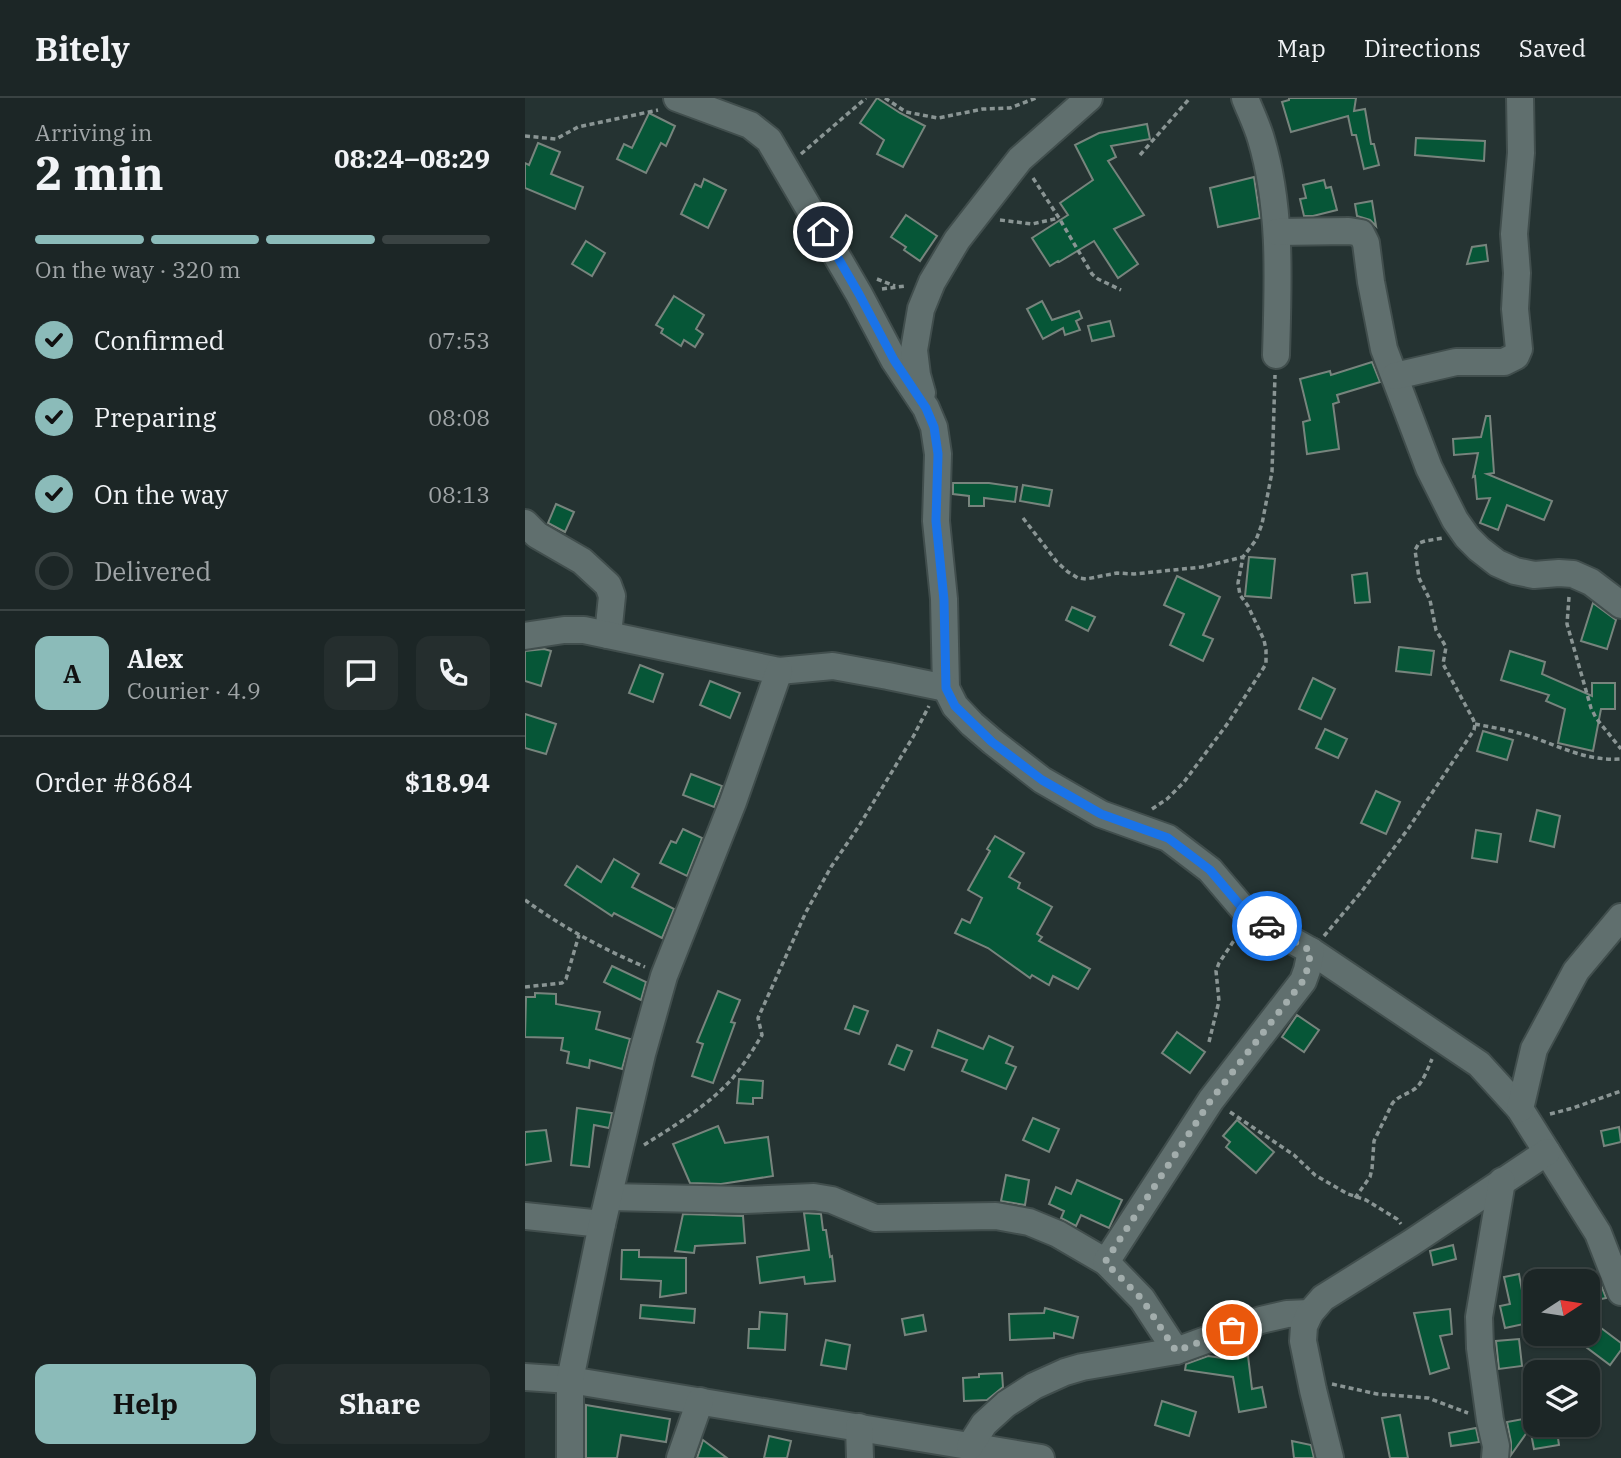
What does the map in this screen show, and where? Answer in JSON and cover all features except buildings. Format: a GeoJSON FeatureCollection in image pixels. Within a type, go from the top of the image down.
{"type":"FeatureCollection","features":[{"type":"Feature","properties":{"kind":"street"},"geometry":{"type":"LineString","coordinates":[[1089,98],[1020,159],[957,240],[932,282],[921,309],[914,350],[917,374],[934,427],[938,454],[936,521],[944,600],[942,688],[972,724],[1042,780],[1101,814],[1168,838],[1210,870],[1250,917],[1311,951],[1479,1064],[1523,1114],[1598,1233],[1621,1292]]}},
{"type":"Feature","properties":{"kind":"street"},"geometry":{"type":"LineString","coordinates":[[1245,98],[1261,138],[1277,232],[1276,355]]}},
{"type":"Feature","properties":{"kind":"street"},"geometry":{"type":"LineString","coordinates":[[1395,376],[1456,362],[1504,362],[1516,356],[1519,349],[1515,309],[1517,273],[1514,234],[1521,153],[1520,98]]}},
{"type":"Feature","properties":{"kind":"street"},"geometry":{"type":"LineString","coordinates":[[682,100],[750,125],[769,140],[859,294],[894,360],[926,408]]}},
{"type":"Feature","properties":{"kind":"street"},"geometry":{"type":"LineString","coordinates":[[1277,232],[1361,233],[1366,243],[1384,349],[1429,468],[1455,520],[1467,537],[1497,563],[1514,571],[1534,575],[1573,574],[1591,582],[1621,605]]}},
{"type":"Feature","properties":{"kind":"street"},"geometry":{"type":"LineString","coordinates":[[525,523],[537,535],[582,561],[608,585],[612,596],[608,635]]}},
{"type":"Feature","properties":{"kind":"street"},"geometry":{"type":"LineString","coordinates":[[525,636],[584,630],[779,671],[833,666],[942,688]]}},
{"type":"Feature","properties":{"kind":"street"},"geometry":{"type":"LineString","coordinates":[[570,1458],[570,1380],[602,1224],[642,1054],[664,976],[733,802],[779,671]]}},
{"type":"Feature","properties":{"kind":"street"},"geometry":{"type":"LineString","coordinates":[[1523,1114],[1534,1049],[1576,971],[1621,917]]}},
{"type":"Feature","properties":{"kind":"street"},"geometry":{"type":"LineString","coordinates":[[1105,1262],[1211,1100],[1303,981],[1311,951]]}},
{"type":"Feature","properties":{"kind":"street"},"geometry":{"type":"LineString","coordinates":[[1331,1458],[1303,1341],[1304,1326],[1310,1313],[1324,1298],[1547,1152]]}},
{"type":"Feature","properties":{"kind":"street"},"geometry":{"type":"LineString","coordinates":[[1495,1458],[1496,1447],[1480,1348],[1479,1317],[1502,1181]]}},
{"type":"Feature","properties":{"kind":"street"},"geometry":{"type":"LineString","coordinates":[[609,1197],[745,1200],[814,1197],[832,1200],[875,1218],[996,1216],[1029,1222],[1058,1234],[1105,1262],[1142,1299],[1176,1351]]}},
{"type":"Feature","properties":{"kind":"street"},"geometry":{"type":"LineString","coordinates":[[525,1216],[602,1224]]}},
{"type":"Feature","properties":{"kind":"street"},"geometry":{"type":"LineString","coordinates":[[955,1449],[1006,1404],[1034,1386],[1065,1372],[1176,1351],[1261,1320],[1287,1314],[1310,1313]]}},
{"type":"Feature","properties":{"kind":"street"},"geometry":{"type":"LineString","coordinates":[[525,1377],[570,1380],[859,1427],[955,1449],[1041,1458]]}},
{"type":"Feature","properties":{"kind":"street"},"geometry":{"type":"LineString","coordinates":[[680,1458],[699,1401]]}},
{"type":"Feature","properties":{"kind":"street"},"geometry":{"type":"LineString","coordinates":[[859,1427],[860,1458]]}},
{"type":"Feature","properties":{"kind":"path"},"geometry":{"type":"LineString","coordinates":[[785,168],[866,98]]}},
{"type":"Feature","properties":{"kind":"path"},"geometry":{"type":"LineString","coordinates":[[885,98],[906,112],[938,118],[983,109],[1010,108],[1036,98]]}},
{"type":"Feature","properties":{"kind":"path"},"geometry":{"type":"LineString","coordinates":[[1140,155],[1190,98]]}},
{"type":"Feature","properties":{"kind":"path"},"geometry":{"type":"LineString","coordinates":[[525,136],[556,139],[578,127],[649,113],[682,100]]}},
{"type":"Feature","properties":{"kind":"path"},"geometry":{"type":"LineString","coordinates":[[1020,159],[1059,218],[1091,274],[1121,290]]}},
{"type":"Feature","properties":{"kind":"path"},"geometry":{"type":"LineString","coordinates":[[977,215],[1032,224],[1059,218]]}},
{"type":"Feature","properties":{"kind":"path"},"geometry":{"type":"LineString","coordinates":[[859,294],[932,282]]}},
{"type":"Feature","properties":{"kind":"path"},"geometry":{"type":"LineString","coordinates":[[1130,823],[1167,799],[1184,782],[1228,723],[1266,664],[1264,640],[1238,589],[1243,557],[1256,540],[1262,524],[1272,472],[1276,355]]}},
{"type":"Feature","properties":{"kind":"path"},"geometry":{"type":"LineString","coordinates":[[1023,518],[1056,562],[1079,578],[1202,567],[1243,557]]}},
{"type":"Feature","properties":{"kind":"path"},"geometry":{"type":"LineString","coordinates":[[1311,951],[1362,891],[1474,730],[1475,724],[1443,664],[1446,647],[1436,630],[1430,600],[1419,578],[1415,550],[1419,543],[1436,538],[1467,537]]}},
{"type":"Feature","properties":{"kind":"path"},"geometry":{"type":"LineString","coordinates":[[1573,574],[1567,624],[1573,647],[1591,708],[1621,749]]}},
{"type":"Feature","properties":{"kind":"path"},"geometry":{"type":"LineString","coordinates":[[618,1161],[695,1112],[731,1080],[751,1054],[762,1035],[758,1018],[806,912],[942,688]]}},
{"type":"Feature","properties":{"kind":"path"},"geometry":{"type":"LineString","coordinates":[[1475,724],[1533,737],[1567,751],[1603,760],[1621,760]]}},
{"type":"Feature","properties":{"kind":"path"},"geometry":{"type":"LineString","coordinates":[[525,900],[610,952],[664,976]]}},
{"type":"Feature","properties":{"kind":"path"},"geometry":{"type":"LineString","coordinates":[[1209,1042],[1219,1001],[1216,971],[1250,917]]}},
{"type":"Feature","properties":{"kind":"path"},"geometry":{"type":"LineString","coordinates":[[525,986],[562,983],[566,979],[579,934]]}},
{"type":"Feature","properties":{"kind":"path"},"geometry":{"type":"LineString","coordinates":[[1355,1198],[1370,1177],[1374,1141],[1392,1104],[1395,1099],[1419,1085],[1443,1039]]}},
{"type":"Feature","properties":{"kind":"path"},"geometry":{"type":"LineString","coordinates":[[1523,1114],[1573,1108],[1621,1091]]}},
{"type":"Feature","properties":{"kind":"path"},"geometry":{"type":"LineString","coordinates":[[1211,1100],[1294,1155],[1315,1175],[1397,1219],[1411,1243]]}},
{"type":"Feature","properties":{"kind":"path"},"geometry":{"type":"LineString","coordinates":[[1313,1390],[1334,1384],[1377,1394],[1428,1398],[1490,1420]]}},
{"type":"Feature","properties":{"kind":"way so far"},"geometry":{"type":"LineString","coordinates":[[1232,1330],[1176,1351],[1142,1299],[1105,1262],[1211,1100],[1303,981],[1311,951],[1267,926]]}},
{"type":"Feature","properties":{"kind":"route"},"geometry":{"type":"LineString","coordinates":[[823,232],[894,360],[926,408],[934,427],[938,454],[936,521],[944,600],[946,688],[955,706],[992,742],[1042,780],[1101,814],[1168,838],[1210,870],[1250,917],[1267,926]]}}]}
